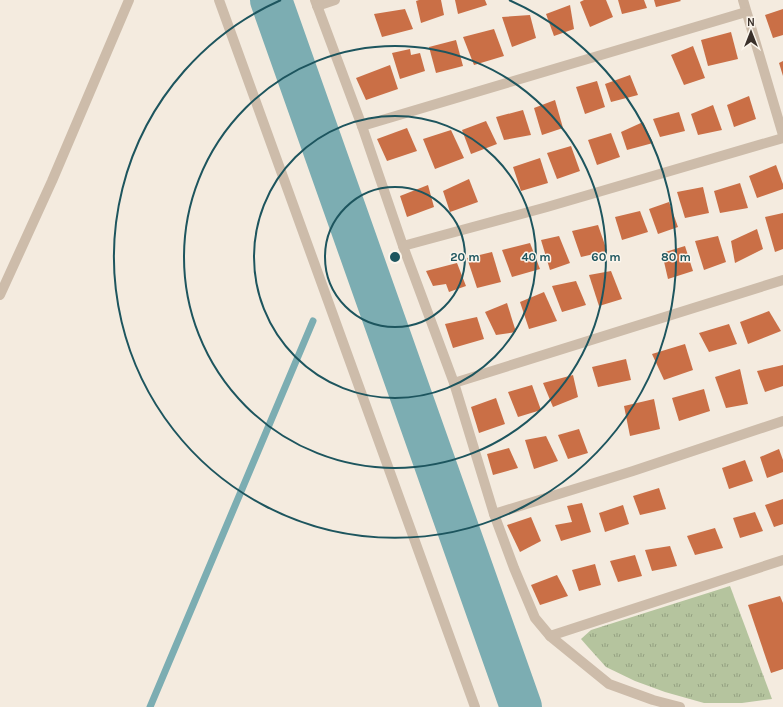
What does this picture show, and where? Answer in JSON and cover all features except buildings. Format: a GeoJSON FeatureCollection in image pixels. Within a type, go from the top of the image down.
{"type":"FeatureCollection","features":[{"type":"Feature","properties":{"kind":"street"},"geometry":{"type":"LineString","coordinates":[[0,295],[52,181],[129,0]]}},
{"type":"Feature","properties":{"kind":"street"},"geometry":{"type":"LineString","coordinates":[[219,0],[475,707]]}},
{"type":"Feature","properties":{"kind":"street"},"geometry":{"type":"LineString","coordinates":[[335,0],[316,3],[362,126],[403,246],[454,384],[494,514],[535,618],[550,636],[610,684],[653,700],[680,707]]}},
{"type":"Feature","properties":{"kind":"street"},"geometry":{"type":"LineString","coordinates":[[403,246],[547,207],[783,137],[743,0]]}},
{"type":"Feature","properties":{"kind":"street"},"geometry":{"type":"LineString","coordinates":[[362,126],[746,12]]}},
{"type":"Feature","properties":{"kind":"street"},"geometry":{"type":"LineString","coordinates":[[454,384],[783,280]]}},
{"type":"Feature","properties":{"kind":"street"},"geometry":{"type":"LineString","coordinates":[[494,514],[783,421]]}},
{"type":"Feature","properties":{"kind":"street"},"geometry":{"type":"LineString","coordinates":[[550,636],[783,560]]}},
{"type":"Feature","properties":{"kind":"green space"},"geometry":{"type":"Polygon","coordinates":[[[730,586],[772,699],[742,703],[704,703],[665,692],[635,681],[606,667],[581,639],[591,630],[730,586]]]}},
{"type":"Feature","properties":{"kind":"waterway"},"geometry":{"type":"LineString","coordinates":[[271,0],[521,707]]}},
{"type":"Feature","properties":{"kind":"waterway"},"geometry":{"type":"LineString","coordinates":[[150,707],[313,321]]}}]}
